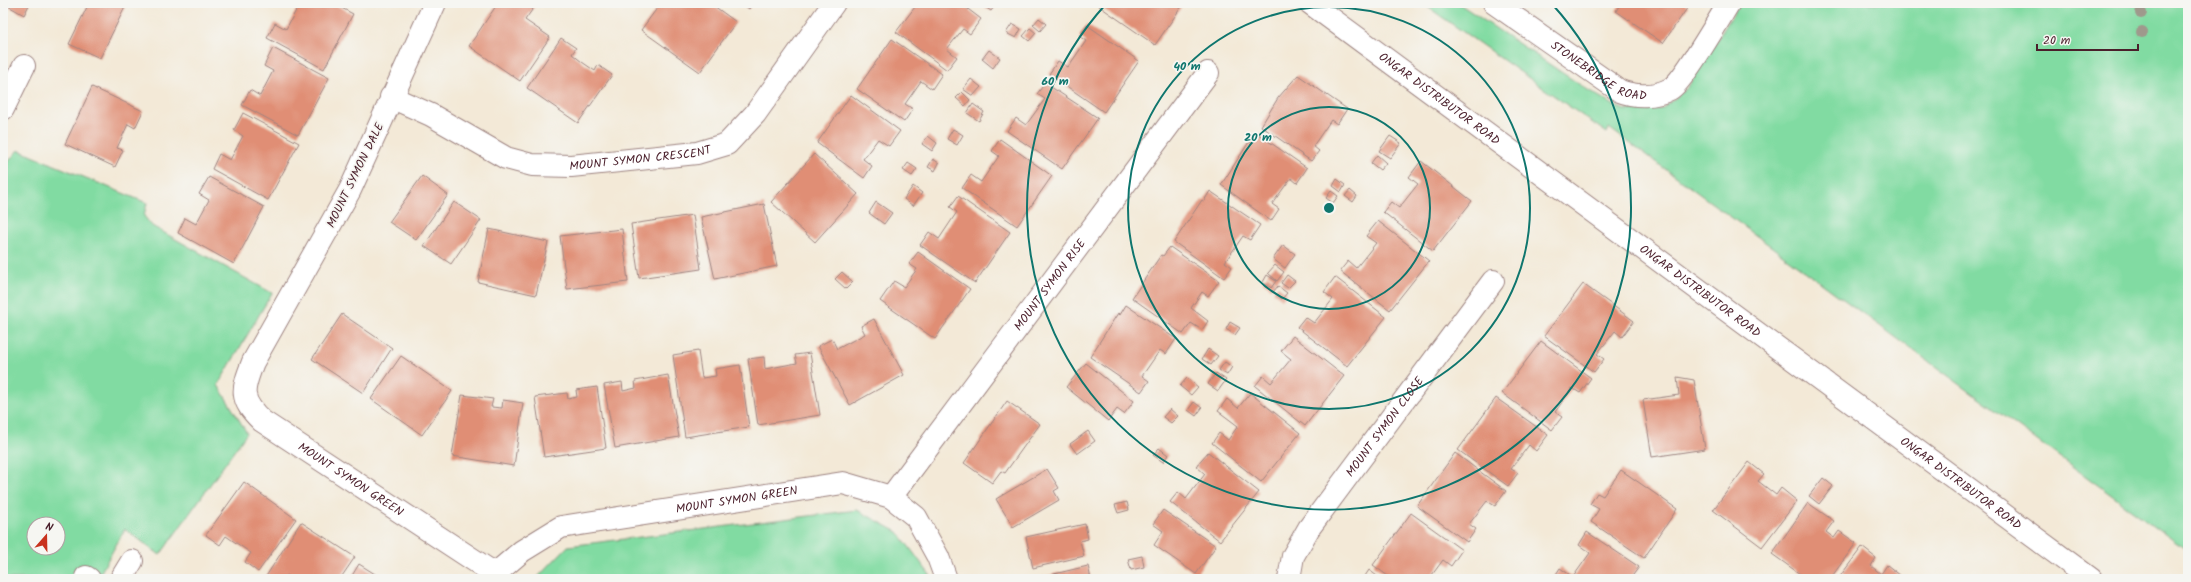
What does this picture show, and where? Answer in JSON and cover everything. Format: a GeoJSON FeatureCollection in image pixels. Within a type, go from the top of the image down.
{"type":"FeatureCollection","features":[{"type":"Feature","properties":{"kind":"street","name":"MOUNT SYMON DALE"},"geometry":{"type":"LineString","coordinates":[[253,362],[350,190],[435,3]]}},
{"type":"Feature","properties":{"kind":"street","name":"MOUNT SYMON CRESCENT"},"geometry":{"type":"LineString","coordinates":[[391,97],[431,115],[506,158],[532,165],[571,166],[698,153],[727,144],[755,114],[834,3]]}},
{"type":"Feature","properties":{"kind":"street","name":"ONGAR DISTRIBUTOR ROAD"},"geometry":{"type":"LineString","coordinates":[[1310,3],[2091,579]]}},
{"type":"Feature","properties":{"kind":"street","name":"STONEBRIDGE ROAD"},"geometry":{"type":"LineString","coordinates":[[1494,3],[1620,91],[1630,95],[1659,94],[1672,88],[1699,52],[1729,3]]}},
{"type":"Feature","properties":{"kind":"street"},"geometry":{"type":"LineString","coordinates":[[3,109],[24,66]]}},
{"type":"Feature","properties":{"kind":"street","name":"MOUNT SYMON RISE"},"geometry":{"type":"LineString","coordinates":[[892,497],[1208,73]]}},
{"type":"Feature","properties":{"kind":"street","name":"MOUNT SYMON CLOSE"},"geometry":{"type":"LineString","coordinates":[[1288,579],[1293,556],[1309,528],[1493,281]]}},
{"type":"Feature","properties":{"kind":"street","name":"MOUNT SYMON GREEN"},"geometry":{"type":"LineString","coordinates":[[253,362],[244,384],[247,406],[262,421],[496,576],[522,551],[561,527],[843,484],[892,497],[916,517],[938,557],[946,579]]}},
{"type":"Feature","properties":{"kind":"street"},"geometry":{"type":"LineString","coordinates":[[121,579],[132,561]]}},
{"type":"Feature","properties":{"kind":"green space"},"geometry":{"type":"Polygon","coordinates":[[[1422,3],[1458,3],[1588,90],[1625,110],[1662,109],[1687,88],[1740,3],[2188,3],[2188,551],[1609,128],[1607,133],[1422,3]]]}},
{"type":"Feature","properties":{"kind":"green space"},"geometry":{"type":"Polygon","coordinates":[[[18,150],[147,203],[144,216],[152,226],[272,293],[218,385],[247,433],[160,555],[125,529],[97,579],[3,579],[3,168],[18,150]]]}},
{"type":"Feature","properties":{"kind":"green space"},"geometry":{"type":"Polygon","coordinates":[[[857,510],[898,532],[933,579],[536,579],[568,546],[857,510]]]}},
{"type":"Feature","properties":{"kind":"building"},"geometry":{"type":"Polygon","coordinates":[[[3,3],[30,3],[24,15],[3,3]]]}},
{"type":"Feature","properties":{"kind":"building"},"geometry":{"type":"Polygon","coordinates":[[[89,3],[127,3],[100,58],[69,44],[89,3]]]}},
{"type":"Feature","properties":{"kind":"building"},"geometry":{"type":"Polygon","coordinates":[[[295,3],[332,3],[353,14],[324,69],[267,38],[275,23],[286,29],[299,5],[295,3]]]}},
{"type":"Feature","properties":{"kind":"building"},"geometry":{"type":"Polygon","coordinates":[[[498,3],[537,3],[525,20],[550,37],[520,81],[469,46],[498,3]]]}},
{"type":"Feature","properties":{"kind":"building"},"geometry":{"type":"Polygon","coordinates":[[[661,3],[710,3],[736,22],[700,72],[641,30],[661,3]]]}},
{"type":"Feature","properties":{"kind":"building"},"geometry":{"type":"Polygon","coordinates":[[[741,3],[753,3],[749,9],[741,3]]]}},
{"type":"Feature","properties":{"kind":"building"},"geometry":{"type":"Polygon","coordinates":[[[918,3],[960,3],[981,19],[970,34],[963,29],[947,49],[957,57],[947,70],[896,32],[918,3]]]}},
{"type":"Feature","properties":{"kind":"building"},"geometry":{"type":"Polygon","coordinates":[[[979,3],[997,3],[991,11],[979,3]]]}},
{"type":"Feature","properties":{"kind":"building"},"geometry":{"type":"Polygon","coordinates":[[[1101,3],[1184,3],[1155,45],[1099,6],[1101,3]]]}},
{"type":"Feature","properties":{"kind":"building"},"geometry":{"type":"Polygon","coordinates":[[[1621,3],[1683,3],[1688,7],[1663,43],[1616,11],[1621,3]]]}},
{"type":"Feature","properties":{"kind":"building"},"geometry":{"type":"Polygon","coordinates":[[[1039,18],[1046,24],[1040,31],[1033,25],[1039,18]]]}},
{"type":"Feature","properties":{"kind":"building"},"geometry":{"type":"Polygon","coordinates":[[[1012,24],[1021,29],[1016,38],[1006,33],[1012,24]]]}},
{"type":"Feature","properties":{"kind":"building"},"geometry":{"type":"Polygon","coordinates":[[[1087,25],[1139,61],[1104,112],[1049,74],[1058,61],[1068,67],[1086,41],[1079,36],[1087,25]]]}},
{"type":"Feature","properties":{"kind":"building"},"geometry":{"type":"Polygon","coordinates":[[[1030,28],[1036,33],[1029,41],[1023,36],[1030,28]]]}},
{"type":"Feature","properties":{"kind":"building"},"geometry":{"type":"Polygon","coordinates":[[[561,38],[576,48],[572,54],[582,62],[595,71],[598,65],[612,75],[578,123],[527,88],[561,38]]]}},
{"type":"Feature","properties":{"kind":"building"},"geometry":{"type":"Polygon","coordinates":[[[892,39],[942,74],[932,89],[921,81],[905,104],[913,109],[904,122],[857,89],[892,39]]]}},
{"type":"Feature","properties":{"kind":"building"},"geometry":{"type":"Polygon","coordinates":[[[273,48],[329,78],[298,135],[242,105],[250,90],[260,96],[273,71],[264,66],[273,48]]]}},
{"type":"Feature","properties":{"kind":"building"},"geometry":{"type":"Polygon","coordinates":[[[989,50],[1000,58],[993,68],[982,59],[989,50]]]}},
{"type":"Feature","properties":{"kind":"building"},"geometry":{"type":"Polygon","coordinates":[[[1298,75],[1347,109],[1337,124],[1331,120],[1313,146],[1319,151],[1311,161],[1261,126],[1278,98],[1298,75]]]}},
{"type":"Feature","properties":{"kind":"building"},"geometry":{"type":"Polygon","coordinates":[[[971,79],[981,87],[973,96],[963,89],[971,79]]]}},
{"type":"Feature","properties":{"kind":"building"},"geometry":{"type":"Polygon","coordinates":[[[1045,83],[1098,118],[1062,169],[1007,131],[1016,118],[1026,125],[1045,99],[1037,94],[1045,83]]]}},
{"type":"Feature","properties":{"kind":"building"},"geometry":{"type":"Polygon","coordinates":[[[92,87],[143,111],[135,128],[128,124],[117,148],[123,150],[115,167],[65,144],[92,87]]]}},
{"type":"Feature","properties":{"kind":"building"},"geometry":{"type":"Polygon","coordinates":[[[962,92],[970,100],[965,106],[956,98],[962,92]]]}},
{"type":"Feature","properties":{"kind":"building"},"geometry":{"type":"Polygon","coordinates":[[[851,95],[900,131],[889,146],[878,139],[863,159],[872,166],[864,178],[817,143],[851,95]]]}},
{"type":"Feature","properties":{"kind":"building"},"geometry":{"type":"Polygon","coordinates":[[[973,104],[984,112],[979,121],[967,113],[973,104]]]}},
{"type":"Feature","properties":{"kind":"building"},"geometry":{"type":"Polygon","coordinates":[[[243,113],[299,143],[268,200],[212,169],[219,154],[230,160],[243,136],[234,130],[243,113]]]}},
{"type":"Feature","properties":{"kind":"building"},"geometry":{"type":"Polygon","coordinates":[[[953,129],[963,135],[957,145],[947,139],[953,129]]]}},
{"type":"Feature","properties":{"kind":"building"},"geometry":{"type":"Polygon","coordinates":[[[1258,134],[1307,168],[1297,183],[1291,178],[1272,204],[1279,209],[1271,221],[1221,185],[1249,142],[1251,143],[1258,134]]]}},
{"type":"Feature","properties":{"kind":"building"},"geometry":{"type":"Polygon","coordinates":[[[928,136],[937,143],[932,151],[922,144],[928,136]]]}},
{"type":"Feature","properties":{"kind":"building"},"geometry":{"type":"Polygon","coordinates":[[[1390,136],[1401,143],[1390,158],[1379,151],[1390,136]]]}},
{"type":"Feature","properties":{"kind":"building"},"geometry":{"type":"Polygon","coordinates":[[[1000,139],[1052,176],[1017,226],[962,188],[971,175],[981,182],[999,156],[992,151],[1000,139]]]}},
{"type":"Feature","properties":{"kind":"building"},"geometry":{"type":"Polygon","coordinates":[[[814,154],[858,194],[815,242],[771,202],[814,154]]]}},
{"type":"Feature","properties":{"kind":"building"},"geometry":{"type":"Polygon","coordinates":[[[1377,155],[1386,163],[1380,170],[1371,163],[1377,155]]]}},
{"type":"Feature","properties":{"kind":"building"},"geometry":{"type":"Polygon","coordinates":[[[933,159],[939,163],[935,171],[928,167],[933,159]]]}},
{"type":"Feature","properties":{"kind":"building"},"geometry":{"type":"Polygon","coordinates":[[[1421,161],[1472,201],[1433,251],[1383,212],[1391,202],[1399,208],[1418,184],[1409,177],[1421,161]]]}},
{"type":"Feature","properties":{"kind":"building"},"geometry":{"type":"Polygon","coordinates":[[[908,163],[917,169],[912,176],[903,170],[908,163]]]}},
{"type":"Feature","properties":{"kind":"building"},"geometry":{"type":"Polygon","coordinates":[[[422,176],[448,195],[416,240],[389,222],[422,176]]]}},
{"type":"Feature","properties":{"kind":"building"},"geometry":{"type":"Polygon","coordinates":[[[209,177],[264,207],[234,264],[178,233],[185,218],[196,224],[209,200],[199,194],[209,177]]]}},
{"type":"Feature","properties":{"kind":"building"},"geometry":{"type":"Polygon","coordinates":[[[1337,179],[1345,185],[1341,192],[1333,186],[1337,179]]]}},
{"type":"Feature","properties":{"kind":"building"},"geometry":{"type":"Polygon","coordinates":[[[913,186],[922,193],[913,206],[904,199],[913,186]]]}},
{"type":"Feature","properties":{"kind":"building"},"geometry":{"type":"Polygon","coordinates":[[[1350,190],[1357,196],[1353,202],[1345,196],[1350,190]]]}},
{"type":"Feature","properties":{"kind":"building"},"geometry":{"type":"Polygon","coordinates":[[[1210,191],[1260,225],[1250,240],[1243,236],[1225,262],[1232,267],[1224,278],[1174,242],[1202,200],[1204,201],[1210,191]]]}},
{"type":"Feature","properties":{"kind":"building"},"geometry":{"type":"Polygon","coordinates":[[[1331,191],[1338,196],[1333,203],[1326,198],[1331,191]]]}},
{"type":"Feature","properties":{"kind":"building"},"geometry":{"type":"Polygon","coordinates":[[[958,196],[1010,232],[975,283],[920,245],[929,232],[939,239],[957,212],[950,207],[958,196]]]}},
{"type":"Feature","properties":{"kind":"building"},"geometry":{"type":"Polygon","coordinates":[[[454,202],[481,220],[451,264],[424,246],[454,202]]]}},
{"type":"Feature","properties":{"kind":"building"},"geometry":{"type":"Polygon","coordinates":[[[876,202],[892,213],[884,224],[869,213],[876,202]]]}},
{"type":"Feature","properties":{"kind":"building"},"geometry":{"type":"Polygon","coordinates":[[[764,204],[777,266],[715,279],[701,217],[764,204]]]}},
{"type":"Feature","properties":{"kind":"building"},"geometry":{"type":"Polygon","coordinates":[[[693,215],[701,269],[639,278],[631,224],[693,215]]]}},
{"type":"Feature","properties":{"kind":"building"},"geometry":{"type":"Polygon","coordinates":[[[1378,221],[1429,261],[1390,310],[1340,271],[1348,261],[1356,268],[1376,243],[1366,236],[1378,221]]]}},
{"type":"Feature","properties":{"kind":"building"},"geometry":{"type":"Polygon","coordinates":[[[489,229],[548,242],[536,295],[478,282],[489,229]]]}},
{"type":"Feature","properties":{"kind":"building"},"geometry":{"type":"Polygon","coordinates":[[[622,229],[628,282],[567,289],[560,236],[622,229]]]}},
{"type":"Feature","properties":{"kind":"building"},"geometry":{"type":"Polygon","coordinates":[[[1283,245],[1295,254],[1285,268],[1273,259],[1283,245]]]}},
{"type":"Feature","properties":{"kind":"building"},"geometry":{"type":"Polygon","coordinates":[[[1170,247],[1219,281],[1208,296],[1202,292],[1191,308],[1208,321],[1202,330],[1191,323],[1183,334],[1132,298],[1161,255],[1163,256],[1170,247]]]}},
{"type":"Feature","properties":{"kind":"building"},"geometry":{"type":"Polygon","coordinates":[[[918,252],[970,289],[935,339],[880,301],[894,281],[904,287],[917,269],[909,264],[918,252]]]}},
{"type":"Feature","properties":{"kind":"building"},"geometry":{"type":"Polygon","coordinates":[[[1275,265],[1284,272],[1277,281],[1268,273],[1275,265]]]}},
{"type":"Feature","properties":{"kind":"building"},"geometry":{"type":"Polygon","coordinates":[[[842,272],[853,282],[846,289],[835,279],[842,272]]]}},
{"type":"Feature","properties":{"kind":"building"},"geometry":{"type":"Polygon","coordinates":[[[1267,275],[1276,281],[1271,288],[1263,282],[1267,275]]]}},
{"type":"Feature","properties":{"kind":"building"},"geometry":{"type":"Polygon","coordinates":[[[1287,275],[1295,281],[1288,288],[1281,283],[1287,275]]]}},
{"type":"Feature","properties":{"kind":"building"},"geometry":{"type":"Polygon","coordinates":[[[1335,277],[1386,317],[1347,366],[1297,327],[1305,317],[1314,323],[1333,299],[1324,292],[1335,277]]]}},
{"type":"Feature","properties":{"kind":"building"},"geometry":{"type":"Polygon","coordinates":[[[1583,284],[1634,321],[1622,337],[1615,331],[1597,354],[1604,359],[1594,372],[1544,336],[1583,284]]]}},
{"type":"Feature","properties":{"kind":"building"},"geometry":{"type":"Polygon","coordinates":[[[1278,286],[1287,293],[1282,299],[1273,292],[1278,286]]]}},
{"type":"Feature","properties":{"kind":"building"},"geometry":{"type":"Polygon","coordinates":[[[1126,305],[1176,339],[1166,354],[1160,350],[1142,376],[1149,381],[1141,392],[1090,357],[1118,313],[1120,315],[1126,305]]]}},
{"type":"Feature","properties":{"kind":"building"},"geometry":{"type":"Polygon","coordinates":[[[342,314],[392,348],[363,393],[312,359],[342,314]]]}},
{"type":"Feature","properties":{"kind":"building"},"geometry":{"type":"Polygon","coordinates":[[[874,319],[904,375],[850,405],[818,346],[832,339],[837,349],[865,334],[861,326],[874,319]]]}},
{"type":"Feature","properties":{"kind":"building"},"geometry":{"type":"Polygon","coordinates":[[[1230,322],[1240,328],[1235,335],[1226,329],[1230,322]]]}},
{"type":"Feature","properties":{"kind":"building"},"geometry":{"type":"Polygon","coordinates":[[[1293,336],[1344,376],[1305,426],[1255,386],[1263,376],[1271,383],[1291,359],[1281,351],[1293,336]]]}},
{"type":"Feature","properties":{"kind":"building"},"geometry":{"type":"Polygon","coordinates":[[[1541,341],[1591,378],[1580,393],[1572,388],[1555,412],[1562,417],[1552,430],[1502,393],[1541,341]]]}},
{"type":"Feature","properties":{"kind":"building"},"geometry":{"type":"Polygon","coordinates":[[[1208,349],[1218,356],[1211,365],[1202,359],[1208,349]]]}},
{"type":"Feature","properties":{"kind":"building"},"geometry":{"type":"Polygon","coordinates":[[[698,351],[702,378],[716,376],[715,369],[740,365],[749,427],[685,437],[673,355],[698,351]]]}},
{"type":"Feature","properties":{"kind":"building"},"geometry":{"type":"Polygon","coordinates":[[[810,353],[820,415],[758,425],[748,359],[764,357],[765,369],[797,363],[795,355],[810,353]]]}},
{"type":"Feature","properties":{"kind":"building"},"geometry":{"type":"Polygon","coordinates":[[[401,356],[452,391],[422,435],[371,399],[401,356]]]}},
{"type":"Feature","properties":{"kind":"building"},"geometry":{"type":"Polygon","coordinates":[[[1225,362],[1232,367],[1227,375],[1219,370],[1225,362]]]}},
{"type":"Feature","properties":{"kind":"building"},"geometry":{"type":"Polygon","coordinates":[[[1086,363],[1134,401],[1124,414],[1117,409],[1108,421],[1066,387],[1086,363]]]}},
{"type":"Feature","properties":{"kind":"building"},"geometry":{"type":"Polygon","coordinates":[[[1216,373],[1226,380],[1218,391],[1208,384],[1216,373]]]}},
{"type":"Feature","properties":{"kind":"building"},"geometry":{"type":"Polygon","coordinates":[[[668,375],[679,437],[615,448],[604,385],[622,382],[623,391],[636,388],[635,381],[668,375]]]}},
{"type":"Feature","properties":{"kind":"building"},"geometry":{"type":"Polygon","coordinates":[[[1677,377],[1694,380],[1705,449],[1652,457],[1643,400],[1679,395],[1677,377]]]}},
{"type":"Feature","properties":{"kind":"building"},"geometry":{"type":"Polygon","coordinates":[[[1187,378],[1198,387],[1191,395],[1180,386],[1187,378]]]}},
{"type":"Feature","properties":{"kind":"building"},"geometry":{"type":"Polygon","coordinates":[[[597,387],[606,448],[544,457],[535,397],[567,393],[568,399],[577,397],[576,390],[597,387]]]}},
{"type":"Feature","properties":{"kind":"building"},"geometry":{"type":"Polygon","coordinates":[[[1250,393],[1300,433],[1261,482],[1212,443],[1219,433],[1228,440],[1238,426],[1218,411],[1227,399],[1238,408],[1250,393]]]}},
{"type":"Feature","properties":{"kind":"building"},"geometry":{"type":"Polygon","coordinates":[[[462,395],[493,399],[491,407],[502,408],[503,400],[523,403],[514,466],[452,456],[462,395]]]}},
{"type":"Feature","properties":{"kind":"building"},"geometry":{"type":"Polygon","coordinates":[[[1496,398],[1548,435],[1536,451],[1529,445],[1511,469],[1518,473],[1508,486],[1458,450],[1496,398]]]}},
{"type":"Feature","properties":{"kind":"building"},"geometry":{"type":"Polygon","coordinates":[[[1007,401],[1040,424],[1005,473],[1001,471],[992,483],[964,463],[1007,401]]]}},
{"type":"Feature","properties":{"kind":"building"},"geometry":{"type":"Polygon","coordinates":[[[1194,402],[1202,408],[1196,416],[1188,410],[1194,402]]]}},
{"type":"Feature","properties":{"kind":"building"},"geometry":{"type":"Polygon","coordinates":[[[1170,409],[1178,416],[1171,423],[1163,417],[1170,409]]]}},
{"type":"Feature","properties":{"kind":"building"},"geometry":{"type":"Polygon","coordinates":[[[1088,431],[1095,441],[1077,454],[1070,444],[1088,431]]]}},
{"type":"Feature","properties":{"kind":"building"},"geometry":{"type":"Polygon","coordinates":[[[1159,448],[1168,455],[1163,462],[1153,455],[1159,448]]]}},
{"type":"Feature","properties":{"kind":"building"},"geometry":{"type":"Polygon","coordinates":[[[1208,452],[1259,492],[1220,541],[1170,502],[1178,492],[1186,499],[1205,474],[1196,466],[1208,452]]]}},
{"type":"Feature","properties":{"kind":"building"},"geometry":{"type":"Polygon","coordinates":[[[1455,453],[1506,491],[1495,506],[1487,501],[1469,524],[1476,529],[1467,542],[1417,506],[1455,453]]]}},
{"type":"Feature","properties":{"kind":"building"},"geometry":{"type":"Polygon","coordinates":[[[1749,462],[1764,474],[1758,481],[1776,495],[1781,488],[1797,501],[1762,547],[1713,510],[1749,462]]]}},
{"type":"Feature","properties":{"kind":"building"},"geometry":{"type":"Polygon","coordinates":[[[1047,469],[1059,488],[1054,491],[1059,500],[1013,527],[996,499],[1047,469]]]}},
{"type":"Feature","properties":{"kind":"building"},"geometry":{"type":"Polygon","coordinates":[[[1621,470],[1677,509],[1644,558],[1591,522],[1599,509],[1590,504],[1597,493],[1603,496],[1621,470]]]}},
{"type":"Feature","properties":{"kind":"building"},"geometry":{"type":"Polygon","coordinates":[[[1823,478],[1833,486],[1819,504],[1809,496],[1823,478]]]}},
{"type":"Feature","properties":{"kind":"building"},"geometry":{"type":"Polygon","coordinates":[[[244,482],[296,519],[258,572],[245,562],[251,553],[226,536],[220,545],[206,535],[244,482]]]}},
{"type":"Feature","properties":{"kind":"building"},"geometry":{"type":"Polygon","coordinates":[[[1127,502],[1129,510],[1118,513],[1115,505],[1127,502]]]}},
{"type":"Feature","properties":{"kind":"building"},"geometry":{"type":"Polygon","coordinates":[[[1808,503],[1834,521],[1826,532],[1834,538],[1839,531],[1856,543],[1830,579],[1807,579],[1772,554],[1808,503]]]}},
{"type":"Feature","properties":{"kind":"building"},"geometry":{"type":"Polygon","coordinates":[[[1163,510],[1216,546],[1196,574],[1154,545],[1163,531],[1153,524],[1163,510]]]}},
{"type":"Feature","properties":{"kind":"building"},"geometry":{"type":"Polygon","coordinates":[[[1411,513],[1462,550],[1451,566],[1443,560],[1429,579],[1392,579],[1373,565],[1411,513]]]}},
{"type":"Feature","properties":{"kind":"building"},"geometry":{"type":"Polygon","coordinates":[[[301,522],[355,557],[340,579],[292,579],[287,575],[285,579],[265,578],[301,522]]]}},
{"type":"Feature","properties":{"kind":"building"},"geometry":{"type":"Polygon","coordinates":[[[1085,524],[1088,539],[1080,541],[1084,556],[1033,568],[1026,537],[1085,524]]]}},
{"type":"Feature","properties":{"kind":"building"},"geometry":{"type":"Polygon","coordinates":[[[1587,532],[1639,567],[1630,579],[1553,579],[1560,568],[1573,577],[1590,553],[1579,545],[1587,532]]]}},
{"type":"Feature","properties":{"kind":"building"},"geometry":{"type":"Polygon","coordinates":[[[1862,547],[1876,558],[1871,566],[1881,574],[1887,565],[1905,579],[1838,579],[1862,547]]]}},
{"type":"Feature","properties":{"kind":"building"},"geometry":{"type":"Polygon","coordinates":[[[1142,556],[1144,567],[1131,570],[1128,559],[1142,556]]]}},
{"type":"Feature","properties":{"kind":"building"},"geometry":{"type":"Polygon","coordinates":[[[359,564],[383,579],[350,579],[359,564]]]}},
{"type":"Feature","properties":{"kind":"building"},"geometry":{"type":"Polygon","coordinates":[[[1088,566],[1091,579],[1037,579],[1037,578],[1088,566]]]}},
{"type":"Feature","properties":{"kind":"building"},"geometry":{"type":"Polygon","coordinates":[[[1369,570],[1381,579],[1363,579],[1369,570]]]}}]}
